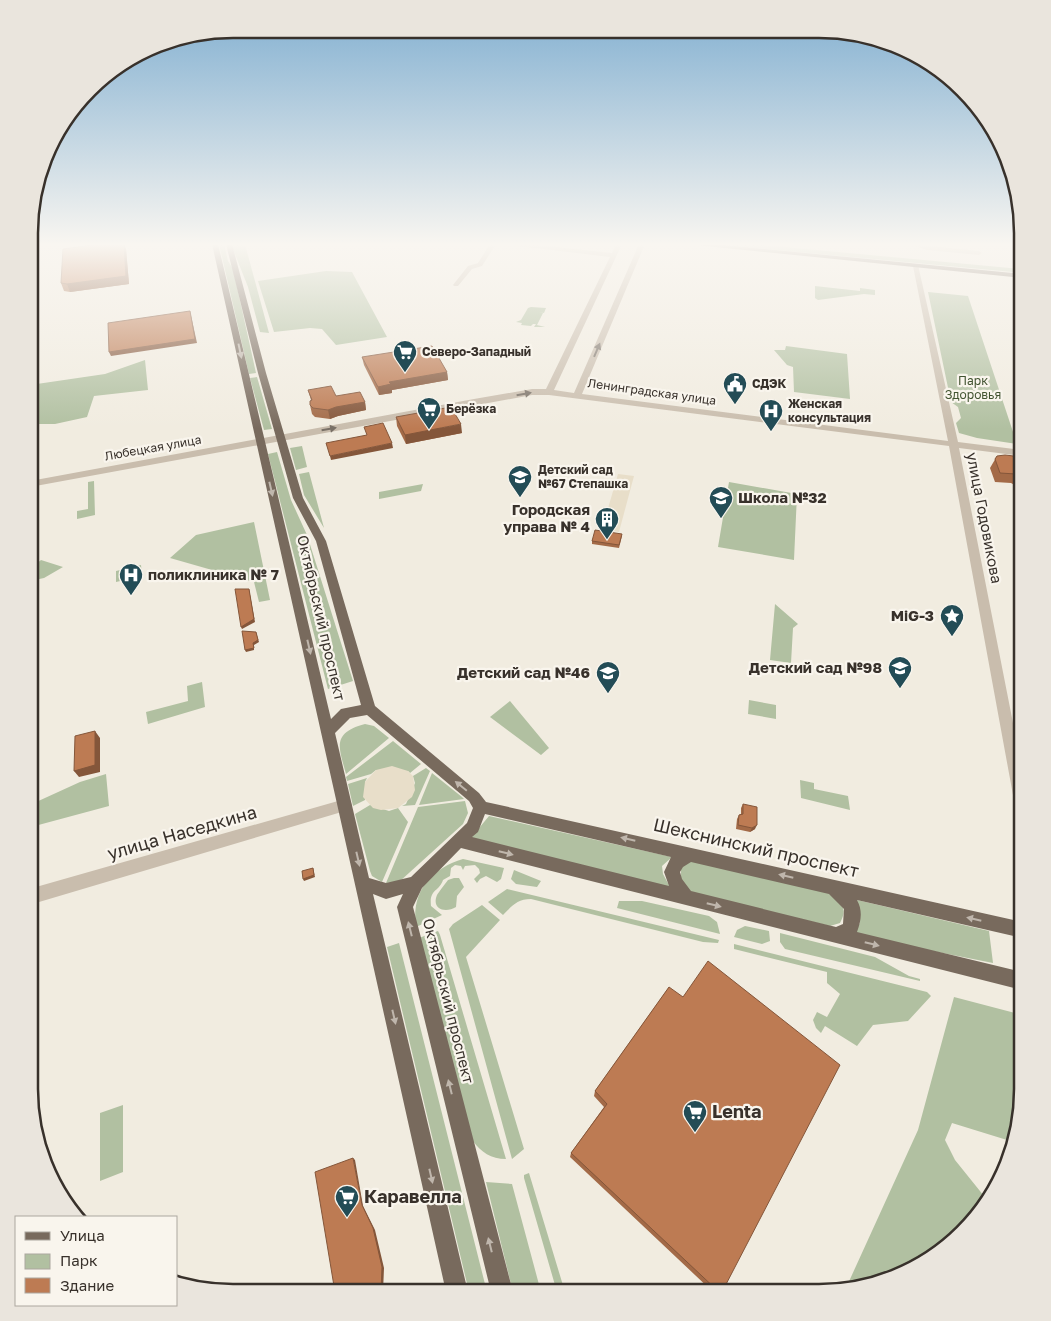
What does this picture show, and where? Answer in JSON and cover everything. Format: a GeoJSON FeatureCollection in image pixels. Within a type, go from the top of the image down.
{"type":"FeatureCollection","features":[{"type":"Feature","properties":{"kind":"main road","name":"Октябрьский проспект"},"geometry":{"type":"LineString","coordinates":[[229,306],[329,730],[455,1284]]}},
{"type":"Feature","properties":{"kind":"main road","name":"Октябрьский проспект"},"geometry":{"type":"LineString","coordinates":[[245,306],[262,373],[298,498],[321,541],[368,709],[474,797],[481,807],[473,827],[416,883],[405,907],[500,1284]]}},
{"type":"Feature","properties":{"kind":"main road"},"geometry":{"type":"LineString","coordinates":[[245,375],[257,376],[262,373]]}},
{"type":"Feature","properties":{"kind":"main road"},"geometry":{"type":"LineString","coordinates":[[329,730],[346,713],[368,709]]}},
{"type":"Feature","properties":{"kind":"main road","name":"Шекснинский проспект"},"geometry":{"type":"LineString","coordinates":[[481,807],[1014,928]]}},
{"type":"Feature","properties":{"kind":"main road"},"geometry":{"type":"LineString","coordinates":[[458,841],[1014,978]]}},
{"type":"Feature","properties":{"kind":"main road"},"geometry":{"type":"LineString","coordinates":[[688,898],[676,886],[672,874],[674,864],[681,857],[694,854]]}},
{"type":"Feature","properties":{"kind":"main road"},"geometry":{"type":"LineString","coordinates":[[364,884],[386,891],[416,883]]}},
{"type":"Feature","properties":{"kind":"main road"},"geometry":{"type":"LineString","coordinates":[[833,887],[852,906],[853,921],[849,930],[835,935]]}},
{"type":"Feature","properties":{"kind":"street"},"geometry":{"type":"LineString","coordinates":[[549,392],[590,306]]}},
{"type":"Feature","properties":{"kind":"street"},"geometry":{"type":"LineString","coordinates":[[578,394],[616,306]]}},
{"type":"Feature","properties":{"kind":"street","name":"улица Годовикова"},"geometry":{"type":"LineString","coordinates":[[924,306],[953,444],[1014,764]]}},
{"type":"Feature","properties":{"kind":"street","name":"Ленинградская улица"},"geometry":{"type":"LineString","coordinates":[[281,438],[474,402],[549,392],[578,394],[1014,452]]}},
{"type":"Feature","properties":{"kind":"street","name":"Любецкая улица"},"geometry":{"type":"LineString","coordinates":[[38,483],[281,438]]}},
{"type":"Feature","properties":{"kind":"street","name":"улица Наседкина"},"geometry":{"type":"LineString","coordinates":[[38,894],[345,805]]}},
{"type":"Feature","properties":{"kind":"green space"},"geometry":{"type":"Polygon","coordinates":[[[233,306],[241,306],[256,373],[249,374],[233,306]]]}},
{"type":"Feature","properties":{"kind":"green space"},"geometry":{"type":"Polygon","coordinates":[[[253,306],[262,306],[269,333],[260,332],[253,306]]]}},
{"type":"Feature","properties":{"kind":"green space"},"geometry":{"type":"Polygon","coordinates":[[[266,306],[370,306],[387,337],[336,345],[322,329],[310,328],[274,332],[266,306]]]}},
{"type":"Feature","properties":{"kind":"green space","name":"Парк Здоровья"},"geometry":{"type":"Polygon","coordinates":[[[931,306],[971,306],[1014,435],[1014,444],[977,438],[959,433],[956,423],[961,418],[958,407],[951,402],[931,306]]]}},
{"type":"Feature","properties":{"kind":"green space"},"geometry":{"type":"Polygon","coordinates":[[[528,308],[546,308],[544,313],[539,312],[543,313],[537,325],[545,327],[534,327],[536,324],[531,326],[521,325],[522,323],[516,322],[521,320],[528,308]]]}},
{"type":"Feature","properties":{"kind":"green space"},"geometry":{"type":"Polygon","coordinates":[[[786,346],[847,354],[850,399],[794,392],[793,367],[787,365],[774,350],[785,350],[786,346]]]}},
{"type":"Feature","properties":{"kind":"green space"},"geometry":{"type":"Polygon","coordinates":[[[145,360],[148,390],[94,396],[87,417],[55,424],[38,424],[38,384],[105,374],[145,360]]]}},
{"type":"Feature","properties":{"kind":"green space"},"geometry":{"type":"Polygon","coordinates":[[[257,377],[272,429],[264,430],[250,378],[257,377]]]}},
{"type":"Feature","properties":{"kind":"green space"},"geometry":{"type":"Polygon","coordinates":[[[302,446],[307,467],[296,470],[290,448],[302,446]]]}},
{"type":"Feature","properties":{"kind":"green space"},"geometry":{"type":"Polygon","coordinates":[[[277,452],[291,500],[307,535],[353,681],[328,689],[268,454],[277,452]]]}},
{"type":"Feature","properties":{"kind":"green space"},"geometry":{"type":"Polygon","coordinates":[[[309,472],[324,528],[304,495],[299,474],[309,472]]]}},
{"type":"Feature","properties":{"kind":"green space"},"geometry":{"type":"Polygon","coordinates":[[[94,481],[95,515],[77,519],[77,511],[88,509],[88,482],[94,481]]]}},
{"type":"Feature","properties":{"kind":"green space"},"geometry":{"type":"Polygon","coordinates":[[[729,482],[797,494],[794,560],[718,547],[729,482]]]}},
{"type":"Feature","properties":{"kind":"green space"},"geometry":{"type":"Polygon","coordinates":[[[423,484],[421,491],[379,499],[379,492],[423,484]]]}},
{"type":"Feature","properties":{"kind":"green space"},"geometry":{"type":"Polygon","coordinates":[[[254,522],[270,600],[259,602],[254,582],[170,558],[196,535],[254,522]]]}},
{"type":"Feature","properties":{"kind":"green space"},"geometry":{"type":"Polygon","coordinates":[[[41,560],[63,567],[38,579],[38,562],[41,560]]]}},
{"type":"Feature","properties":{"kind":"green space"},"geometry":{"type":"Polygon","coordinates":[[[141,565],[142,576],[116,582],[116,571],[141,565]]]}},
{"type":"Feature","properties":{"kind":"green space"},"geometry":{"type":"Polygon","coordinates":[[[775,604],[798,624],[793,628],[791,663],[770,660],[775,604]]]}},
{"type":"Feature","properties":{"kind":"green space"},"geometry":{"type":"Polygon","coordinates":[[[202,682],[205,707],[148,724],[146,712],[188,701],[187,686],[202,682]]]}},
{"type":"Feature","properties":{"kind":"green space"},"geometry":{"type":"Polygon","coordinates":[[[749,700],[776,705],[776,719],[748,714],[749,700]]]}},
{"type":"Feature","properties":{"kind":"green space"},"geometry":{"type":"Polygon","coordinates":[[[510,701],[549,748],[541,755],[490,717],[510,701]]]}},
{"type":"Feature","properties":{"kind":"green space"},"geometry":{"type":"Polygon","coordinates":[[[365,724],[374,726],[389,738],[346,774],[340,749],[342,737],[354,728],[365,724]]]}},
{"type":"Feature","properties":{"kind":"green space"},"geometry":{"type":"Polygon","coordinates":[[[393,741],[421,764],[410,773],[408,771],[376,770],[371,774],[347,781],[346,777],[393,741]]]}},
{"type":"Feature","properties":{"kind":"green space"},"geometry":{"type":"Polygon","coordinates":[[[426,768],[430,771],[415,805],[402,806],[406,804],[415,783],[413,776],[426,768]]]}},
{"type":"Feature","properties":{"kind":"green space"},"geometry":{"type":"Polygon","coordinates":[[[432,773],[462,797],[464,799],[419,805],[432,773]]]}},
{"type":"Feature","properties":{"kind":"green space"},"geometry":{"type":"Polygon","coordinates":[[[106,774],[109,806],[38,825],[38,801],[80,782],[106,774]]]}},
{"type":"Feature","properties":{"kind":"green space"},"geometry":{"type":"Polygon","coordinates":[[[367,778],[365,782],[365,800],[353,806],[348,784],[367,778]]]}},
{"type":"Feature","properties":{"kind":"green space"},"geometry":{"type":"Polygon","coordinates":[[[800,780],[814,783],[814,789],[848,796],[850,810],[801,798],[800,780]]]}},
{"type":"Feature","properties":{"kind":"green space"},"geometry":{"type":"Polygon","coordinates":[[[465,801],[468,813],[463,824],[399,882],[386,883],[418,807],[465,801]]]}},
{"type":"Feature","properties":{"kind":"green space"},"geometry":{"type":"Polygon","coordinates":[[[370,805],[389,811],[398,808],[408,822],[382,882],[372,876],[370,871],[355,814],[370,805]]]}},
{"type":"Feature","properties":{"kind":"green space"},"geometry":{"type":"Polygon","coordinates":[[[489,816],[672,857],[662,866],[663,874],[670,887],[470,839],[489,816]]]}},
{"type":"Feature","properties":{"kind":"green space"},"geometry":{"type":"Polygon","coordinates":[[[463,859],[504,868],[501,879],[497,882],[486,876],[477,883],[474,879],[480,873],[475,865],[465,866],[463,870],[461,866],[455,865],[451,868],[450,876],[443,880],[431,896],[431,906],[442,915],[416,927],[415,914],[417,903],[425,884],[441,869],[463,859]]]}},
{"type":"Feature","properties":{"kind":"green space"},"geometry":{"type":"Polygon","coordinates":[[[691,860],[831,893],[843,906],[844,913],[840,923],[830,926],[688,892],[681,880],[681,867],[691,860]]]}},
{"type":"Feature","properties":{"kind":"green space"},"geometry":{"type":"Polygon","coordinates":[[[514,870],[541,881],[537,887],[516,884],[511,879],[514,870]]]}},
{"type":"Feature","properties":{"kind":"green space"},"geometry":{"type":"Polygon","coordinates":[[[459,878],[464,887],[457,896],[456,907],[448,910],[441,909],[436,904],[437,895],[448,880],[459,878]]]}},
{"type":"Feature","properties":{"kind":"green space"},"geometry":{"type":"Polygon","coordinates":[[[507,889],[719,940],[718,943],[703,942],[531,899],[518,902],[503,915],[488,902],[507,889]]]}},
{"type":"Feature","properties":{"kind":"green space"},"geometry":{"type":"Polygon","coordinates":[[[857,900],[989,931],[993,963],[852,935],[860,923],[857,900]]]}},
{"type":"Feature","properties":{"kind":"green space"},"geometry":{"type":"Polygon","coordinates":[[[619,901],[642,901],[709,916],[717,922],[720,934],[617,908],[619,901]]]}},
{"type":"Feature","properties":{"kind":"green space"},"geometry":{"type":"Polygon","coordinates":[[[482,905],[500,920],[466,957],[524,1149],[512,1159],[449,929],[453,924],[482,905]]]}},
{"type":"Feature","properties":{"kind":"green space"},"geometry":{"type":"Polygon","coordinates":[[[745,926],[769,931],[770,941],[762,944],[734,937],[737,930],[745,926]]]}},
{"type":"Feature","properties":{"kind":"green space"},"geometry":{"type":"Polygon","coordinates":[[[438,931],[506,1159],[496,1158],[487,1154],[473,1141],[419,938],[438,931]]]}},
{"type":"Feature","properties":{"kind":"green space"},"geometry":{"type":"Polygon","coordinates":[[[780,933],[875,957],[909,976],[920,979],[920,981],[785,949],[780,942],[780,933]]]}},
{"type":"Feature","properties":{"kind":"green space"},"geometry":{"type":"Polygon","coordinates":[[[399,943],[485,1284],[467,1284],[387,947],[399,943]]]}},
{"type":"Feature","properties":{"kind":"green space"},"geometry":{"type":"Polygon","coordinates":[[[734,944],[927,992],[931,996],[908,1021],[873,1025],[857,1046],[825,1026],[821,1033],[816,1028],[813,1020],[817,1012],[827,1017],[840,994],[827,983],[827,972],[734,949],[734,944]]]}},
{"type":"Feature","properties":{"kind":"green space"},"geometry":{"type":"Polygon","coordinates":[[[954,997],[1014,1013],[1014,1088],[1012,1114],[1007,1140],[952,1123],[945,1140],[955,1160],[983,1194],[981,1197],[947,1235],[927,1251],[893,1269],[849,1281],[918,1130],[954,997]]]}},
{"type":"Feature","properties":{"kind":"green space"},"geometry":{"type":"Polygon","coordinates":[[[123,1105],[123,1172],[100,1181],[100,1113],[123,1105]]]}},
{"type":"Feature","properties":{"kind":"green space"},"geometry":{"type":"Polygon","coordinates":[[[529,1173],[563,1284],[555,1284],[524,1175],[529,1173]]]}},
{"type":"Feature","properties":{"kind":"green space"},"geometry":{"type":"Polygon","coordinates":[[[486,1182],[512,1184],[539,1284],[511,1284],[486,1182]]]}},
{"type":"Feature","properties":{"kind":"shaded area"},"geometry":{"type":"Polygon","coordinates":[[[618,474],[634,476],[619,532],[602,529],[618,474]]]}},
{"type":"Feature","properties":{"kind":"shaded area"},"geometry":{"type":"Polygon","coordinates":[[[392,766],[408,771],[413,776],[415,790],[412,797],[398,808],[381,810],[373,808],[363,797],[365,782],[376,770],[392,766]]]}},
{"type":"Feature","properties":{"kind":"building"},"geometry":{"type":"Polygon","coordinates":[[[190,311],[195,339],[109,352],[108,323],[190,311]]]}},
{"type":"Feature","properties":{"kind":"building","name":"Северо-Западный"},"geometry":{"type":"Polygon","coordinates":[[[432,346],[447,372],[389,382],[391,384],[378,387],[362,357],[432,346]]]}},
{"type":"Feature","properties":{"kind":"building"},"geometry":{"type":"Polygon","coordinates":[[[331,386],[336,396],[360,392],[365,402],[328,410],[313,408],[310,405],[312,400],[308,390],[331,386]]]}},
{"type":"Feature","properties":{"kind":"building"},"geometry":{"type":"Polygon","coordinates":[[[451,407],[461,424],[405,435],[396,417],[451,407]]]}},
{"type":"Feature","properties":{"kind":"building"},"geometry":{"type":"Polygon","coordinates":[[[383,423],[392,443],[330,456],[326,443],[367,435],[364,427],[383,423]]]}},
{"type":"Feature","properties":{"kind":"building"},"geometry":{"type":"Polygon","coordinates":[[[997,456],[1014,456],[1014,474],[1000,473],[995,459],[997,456]]]}},
{"type":"Feature","properties":{"kind":"building","name":"Городская управа № 4"},"geometry":{"type":"Polygon","coordinates":[[[595,530],[622,534],[619,545],[592,541],[595,530]]]}},
{"type":"Feature","properties":{"kind":"building"},"geometry":{"type":"Polygon","coordinates":[[[235,589],[249,589],[254,619],[241,627],[235,589]]]}},
{"type":"Feature","properties":{"kind":"building"},"geometry":{"type":"Polygon","coordinates":[[[242,631],[256,632],[258,640],[253,643],[254,648],[245,650],[242,631]]]}},
{"type":"Feature","properties":{"kind":"building"},"geometry":{"type":"Polygon","coordinates":[[[95,731],[95,765],[74,771],[75,736],[95,731]]]}},
{"type":"Feature","properties":{"kind":"building"},"geometry":{"type":"Polygon","coordinates":[[[743,804],[757,807],[757,825],[752,828],[738,825],[739,815],[743,814],[743,804]]]}},
{"type":"Feature","properties":{"kind":"building"},"geometry":{"type":"Polygon","coordinates":[[[313,868],[314,875],[303,879],[302,871],[313,868]]]}},
{"type":"Feature","properties":{"kind":"building","name":"Lenta"},"geometry":{"type":"Polygon","coordinates":[[[708,961],[840,1065],[726,1284],[710,1284],[571,1153],[607,1104],[595,1091],[669,987],[683,997],[708,961]]]}},
{"type":"Feature","properties":{"kind":"building","name":"Каравелла"},"geometry":{"type":"Polygon","coordinates":[[[353,1158],[362,1205],[373,1228],[382,1267],[381,1284],[334,1284],[315,1172],[353,1158]]]}},
{"type":"Feature","properties":{"kind":"place","name":"Северо-Западный"},"geometry":{"type":"Point","coordinates":[405,373]}},
{"type":"Feature","properties":{"kind":"place","name":"СДЭК"},"geometry":{"type":"Point","coordinates":[735,405]}},
{"type":"Feature","properties":{"kind":"place","name":"Берёзка"},"geometry":{"type":"Point","coordinates":[429,430]}},
{"type":"Feature","properties":{"kind":"place","name":"Женская консультация"},"geometry":{"type":"Point","coordinates":[771,432]}},
{"type":"Feature","properties":{"kind":"place","name":"Детский сад №67 Степашка"},"geometry":{"type":"Point","coordinates":[520,498]}},
{"type":"Feature","properties":{"kind":"place","name":"Школа №32"},"geometry":{"type":"Point","coordinates":[721,519]}},
{"type":"Feature","properties":{"kind":"place","name":"Городская управа № 4"},"geometry":{"type":"Point","coordinates":[607,540]}},
{"type":"Feature","properties":{"kind":"place","name":"поликлиника № 7"},"geometry":{"type":"Point","coordinates":[131,596]}},
{"type":"Feature","properties":{"kind":"place","name":"MiG-3"},"geometry":{"type":"Point","coordinates":[952,637]}},
{"type":"Feature","properties":{"kind":"place","name":"Детский сад №98"},"geometry":{"type":"Point","coordinates":[900,689]}},
{"type":"Feature","properties":{"kind":"place","name":"Детский сад №46"},"geometry":{"type":"Point","coordinates":[608,694]}},
{"type":"Feature","properties":{"kind":"place","name":"Lenta"},"geometry":{"type":"Point","coordinates":[695,1133]}},
{"type":"Feature","properties":{"kind":"place","name":"Каравелла"},"geometry":{"type":"Point","coordinates":[347,1218]}}]}
